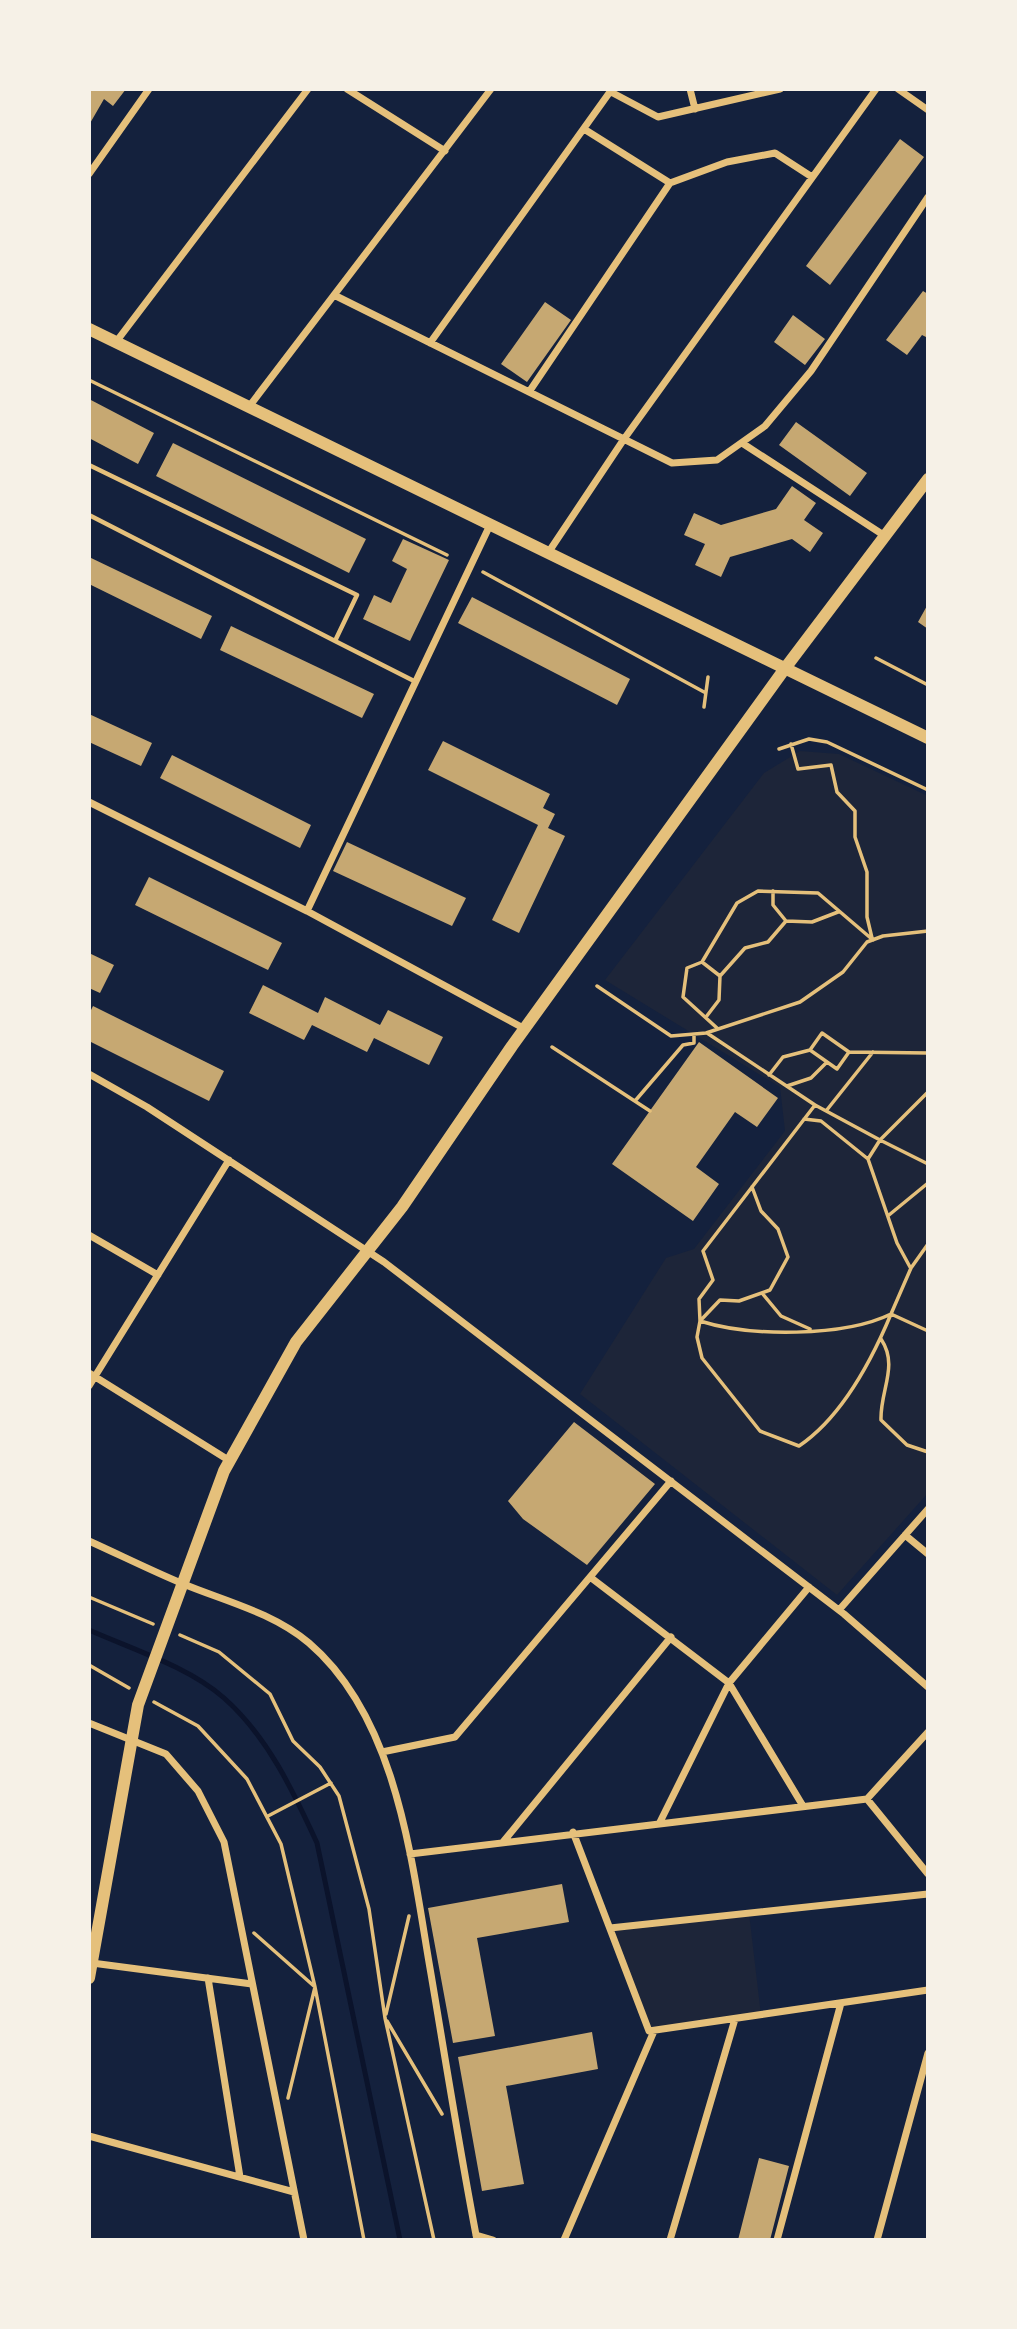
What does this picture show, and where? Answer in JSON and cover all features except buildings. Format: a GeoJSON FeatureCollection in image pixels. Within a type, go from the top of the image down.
{"type":"FeatureCollection","features":[{"type":"Feature","properties":{"kind":"main road"},"geometry":{"type":"LineString","coordinates":[[89,329],[928,738]]}},
{"type":"Feature","properties":{"kind":"main road"},"geometry":{"type":"LineString","coordinates":[[89,1978],[142,1699],[180,1583],[230,1461],[296,1342],[402,1208],[525,1028],[786,667],[928,479]]}},
{"type":"Feature","properties":{"kind":"street"},"geometry":{"type":"LineString","coordinates":[[89,174],[149,89]]}},
{"type":"Feature","properties":{"kind":"street"},"geometry":{"type":"LineString","coordinates":[[116,342],[309,89]]}},
{"type":"Feature","properties":{"kind":"street"},"geometry":{"type":"LineString","coordinates":[[347,89],[444,151]]}},
{"type":"Feature","properties":{"kind":"street"},"geometry":{"type":"LineString","coordinates":[[248,408],[491,89]]}},
{"type":"Feature","properties":{"kind":"street"},"geometry":{"type":"LineString","coordinates":[[690,89],[695,109]]}},
{"type":"Feature","properties":{"kind":"street"},"geometry":{"type":"LineString","coordinates":[[430,343],[612,91],[658,117],[780,89]]}},
{"type":"Feature","properties":{"kind":"street"},"geometry":{"type":"LineString","coordinates":[[548,553],[624,439],[876,89]]}},
{"type":"Feature","properties":{"kind":"street"},"geometry":{"type":"LineString","coordinates":[[898,89],[928,110]]}},
{"type":"Feature","properties":{"kind":"street"},"geometry":{"type":"LineString","coordinates":[[584,129],[670,183]]}},
{"type":"Feature","properties":{"kind":"street"},"geometry":{"type":"LineString","coordinates":[[529,392],[670,183],[727,163],[775,153],[812,177]]}},
{"type":"Feature","properties":{"kind":"street"},"geometry":{"type":"LineString","coordinates":[[334,295],[671,463],[717,460],[765,426],[811,370],[928,197]]}},
{"type":"Feature","properties":{"kind":"street"},"geometry":{"type":"LineString","coordinates":[[743,443],[885,536]]}},
{"type":"Feature","properties":{"kind":"street"},"geometry":{"type":"LineString","coordinates":[[307,911],[490,525]]}},
{"type":"Feature","properties":{"kind":"street"},"geometry":{"type":"LineString","coordinates":[[89,802],[307,911],[525,1028]]}},
{"type":"Feature","properties":{"kind":"street"},"geometry":{"type":"LineString","coordinates":[[89,1074],[147,1107],[368,1251],[839,1610],[928,1687]]}},
{"type":"Feature","properties":{"kind":"street"},"geometry":{"type":"LineString","coordinates":[[89,1386],[92,1375],[229,1160]]}},
{"type":"Feature","properties":{"kind":"street"},"geometry":{"type":"LineString","coordinates":[[89,1235],[158,1275]]}},
{"type":"Feature","properties":{"kind":"street"},"geometry":{"type":"LineString","coordinates":[[92,1375],[230,1461]]}},
{"type":"Feature","properties":{"kind":"street"},"geometry":{"type":"LineString","coordinates":[[382,1752],[455,1737],[671,1481]]}},
{"type":"Feature","properties":{"kind":"street"},"geometry":{"type":"LineString","coordinates":[[839,1610],[928,1509]]}},
{"type":"Feature","properties":{"kind":"street"},"geometry":{"type":"LineString","coordinates":[[905,1535],[928,1554]]}},
{"type":"Feature","properties":{"kind":"street"},"geometry":{"type":"LineString","coordinates":[[89,1541],[180,1583],[260,1613],[309,1643],[339,1677],[366,1719],[382,1752],[399,1803],[410,1854],[477,2238],[493,2240]]}},
{"type":"Feature","properties":{"kind":"street"},"geometry":{"type":"LineString","coordinates":[[590,1577],[729,1683],[803,1806]]}},
{"type":"Feature","properties":{"kind":"street"},"geometry":{"type":"LineString","coordinates":[[660,1822],[729,1683],[809,1587]]}},
{"type":"Feature","properties":{"kind":"street"},"geometry":{"type":"LineString","coordinates":[[503,1842],[671,1637]]}},
{"type":"Feature","properties":{"kind":"street"},"geometry":{"type":"LineString","coordinates":[[89,1723],[166,1754],[198,1791],[224,1842],[304,2240]]}},
{"type":"Feature","properties":{"kind":"street"},"geometry":{"type":"LineString","coordinates":[[410,1854],[573,1832],[867,1799],[928,1732]]}},
{"type":"Feature","properties":{"kind":"street"},"geometry":{"type":"LineString","coordinates":[[867,1799],[928,1874]]}},
{"type":"Feature","properties":{"kind":"street"},"geometry":{"type":"LineString","coordinates":[[564,2240],[651,2031],[573,1832]]}},
{"type":"Feature","properties":{"kind":"street"},"geometry":{"type":"LineString","coordinates":[[610,1928],[928,1894]]}},
{"type":"Feature","properties":{"kind":"street"},"geometry":{"type":"LineString","coordinates":[[92,1963],[252,1984]]}},
{"type":"Feature","properties":{"kind":"street"},"geometry":{"type":"LineString","coordinates":[[208,1978],[240,2177]]}},
{"type":"Feature","properties":{"kind":"street"},"geometry":{"type":"LineString","coordinates":[[651,2031],[928,1990]]}},
{"type":"Feature","properties":{"kind":"street"},"geometry":{"type":"LineString","coordinates":[[777,2240],[841,2003]]}},
{"type":"Feature","properties":{"kind":"street"},"geometry":{"type":"LineString","coordinates":[[670,2240],[735,2019]]}},
{"type":"Feature","properties":{"kind":"street"},"geometry":{"type":"LineString","coordinates":[[877,2240],[928,2053]]}},
{"type":"Feature","properties":{"kind":"street"},"geometry":{"type":"LineString","coordinates":[[89,2136],[294,2192]]}},
{"type":"Feature","properties":{"kind":"lane"},"geometry":{"type":"LineString","coordinates":[[89,465],[357,595],[335,640]]}},
{"type":"Feature","properties":{"kind":"lane"},"geometry":{"type":"LineString","coordinates":[[89,515],[414,681]]}},
{"type":"Feature","properties":{"kind":"path"},"geometry":{"type":"LineString","coordinates":[[89,380],[447,555]]}},
{"type":"Feature","properties":{"kind":"path"},"geometry":{"type":"LineString","coordinates":[[483,572],[704,692]]}},
{"type":"Feature","properties":{"kind":"path"},"geometry":{"type":"LineString","coordinates":[[877,658],[928,685]]}},
{"type":"Feature","properties":{"kind":"path"},"geometry":{"type":"LineString","coordinates":[[704,707],[708,677]]}},
{"type":"Feature","properties":{"kind":"path"},"geometry":{"type":"LineString","coordinates":[[779,748],[809,739],[827,742],[928,790]]}},
{"type":"Feature","properties":{"kind":"path"},"geometry":{"type":"LineString","coordinates":[[792,744],[798,769],[831,765],[837,792],[855,811],[855,837],[867,872],[867,917],[873,940]]}},
{"type":"Feature","properties":{"kind":"path"},"geometry":{"type":"LineString","coordinates":[[718,1028],[683,997],[687,968],[702,962],[737,904],[758,891],[818,893],[873,940]]}},
{"type":"Feature","properties":{"kind":"path"},"geometry":{"type":"LineString","coordinates":[[773,891],[773,905],[786,920],[812,922],[838,912]]}},
{"type":"Feature","properties":{"kind":"path"},"geometry":{"type":"LineString","coordinates":[[706,1017],[719,1000],[720,976],[745,948],[768,942],[786,920]]}},
{"type":"Feature","properties":{"kind":"path"},"geometry":{"type":"LineString","coordinates":[[597,986],[671,1036],[694,1035],[800,1002],[843,972],[867,942],[928,931]]}},
{"type":"Feature","properties":{"kind":"path"},"geometry":{"type":"LineString","coordinates":[[702,962],[720,976]]}},
{"type":"Feature","properties":{"kind":"path"},"geometry":{"type":"LineString","coordinates":[[706,1033],[815,1105],[928,1164]]}},
{"type":"Feature","properties":{"kind":"path"},"geometry":{"type":"LineString","coordinates":[[769,1075],[783,1057],[810,1050],[822,1033],[849,1052],[928,1053]]}},
{"type":"Feature","properties":{"kind":"path"},"geometry":{"type":"LineString","coordinates":[[635,1101],[683,1045],[694,1043],[694,1035]]}},
{"type":"Feature","properties":{"kind":"path"},"geometry":{"type":"LineString","coordinates":[[552,1047],[650,1111]]}},
{"type":"Feature","properties":{"kind":"path"},"geometry":{"type":"LineString","coordinates":[[810,1050],[837,1069],[849,1052]]}},
{"type":"Feature","properties":{"kind":"path"},"geometry":{"type":"LineString","coordinates":[[827,1111],[873,1052]]}},
{"type":"Feature","properties":{"kind":"path"},"geometry":{"type":"LineString","coordinates":[[786,1086],[811,1078],[827,1062]]}},
{"type":"Feature","properties":{"kind":"path"},"geometry":{"type":"LineString","coordinates":[[868,1159],[880,1140],[928,1092]]}},
{"type":"Feature","properties":{"kind":"path"},"geometry":{"type":"LineString","coordinates":[[815,1105],[703,1251],[713,1280],[699,1299],[700,1321],[697,1337],[702,1359],[761,1431],[799,1446],[823,1430],[881,1339],[911,1268],[928,1244]]}},
{"type":"Feature","properties":{"kind":"path"},"geometry":{"type":"LineString","coordinates":[[804,1119],[821,1121],[868,1159],[897,1243],[911,1268]]}},
{"type":"Feature","properties":{"kind":"path"},"geometry":{"type":"LineString","coordinates":[[889,1215],[928,1183]]}},
{"type":"Feature","properties":{"kind":"path"},"geometry":{"type":"LineString","coordinates":[[700,1321],[720,1300],[740,1301],[770,1290],[788,1257],[778,1229],[761,1211],[752,1187]]}},
{"type":"Feature","properties":{"kind":"path"},"geometry":{"type":"LineString","coordinates":[[762,1293],[781,1315],[812,1329]]}},
{"type":"Feature","properties":{"kind":"path"},"geometry":{"type":"LineString","coordinates":[[700,1321],[748,1333],[876,1321],[891,1314],[928,1331]]}},
{"type":"Feature","properties":{"kind":"path"},"geometry":{"type":"LineString","coordinates":[[881,1339],[889,1352],[889,1370],[880,1402],[881,1420],[907,1445],[928,1452]]}},
{"type":"Feature","properties":{"kind":"path"},"geometry":{"type":"LineString","coordinates":[[89,1597],[160,1627]]}},
{"type":"Feature","properties":{"kind":"path"},"geometry":{"type":"LineString","coordinates":[[172,1632],[219,1652],[270,1694],[293,1741],[320,1767],[339,1796],[369,1909],[385,2018],[434,2240]]}},
{"type":"Feature","properties":{"kind":"path"},"geometry":{"type":"LineString","coordinates":[[89,1665],[142,1699],[198,1726],[247,1779],[268,1816],[281,1844],[315,1987],[364,2240]]}},
{"type":"Feature","properties":{"kind":"path"},"geometry":{"type":"LineString","coordinates":[[268,1816],[331,1783]]}},
{"type":"Feature","properties":{"kind":"path"},"geometry":{"type":"LineString","coordinates":[[410,1913],[385,2018],[447,2123]]}},
{"type":"Feature","properties":{"kind":"path"},"geometry":{"type":"LineString","coordinates":[[240,1920],[315,1987]]}},
{"type":"Feature","properties":{"kind":"path"},"geometry":{"type":"LineString","coordinates":[[287,2102],[315,1987]]}},
{"type":"Feature","properties":{"kind":"shaded area"},"geometry":{"type":"Polygon","coordinates":[[[800,751],[839,754],[928,796],[928,1493],[837,1595],[580,1394],[666,1258],[694,1249],[785,1131],[780,1087],[605,980],[764,773],[800,751]]]}},
{"type":"Feature","properties":{"kind":"shaded area"},"geometry":{"type":"Polygon","coordinates":[[[749,1913],[761,2015],[649,2031],[610,1928],[749,1913]]]}},
{"type":"Feature","properties":{"kind":"waterway"},"geometry":{"type":"LineString","coordinates":[[89,1630],[177,1668],[224,1698],[254,1730],[299,1804],[317,1843],[400,2240]]}}]}
